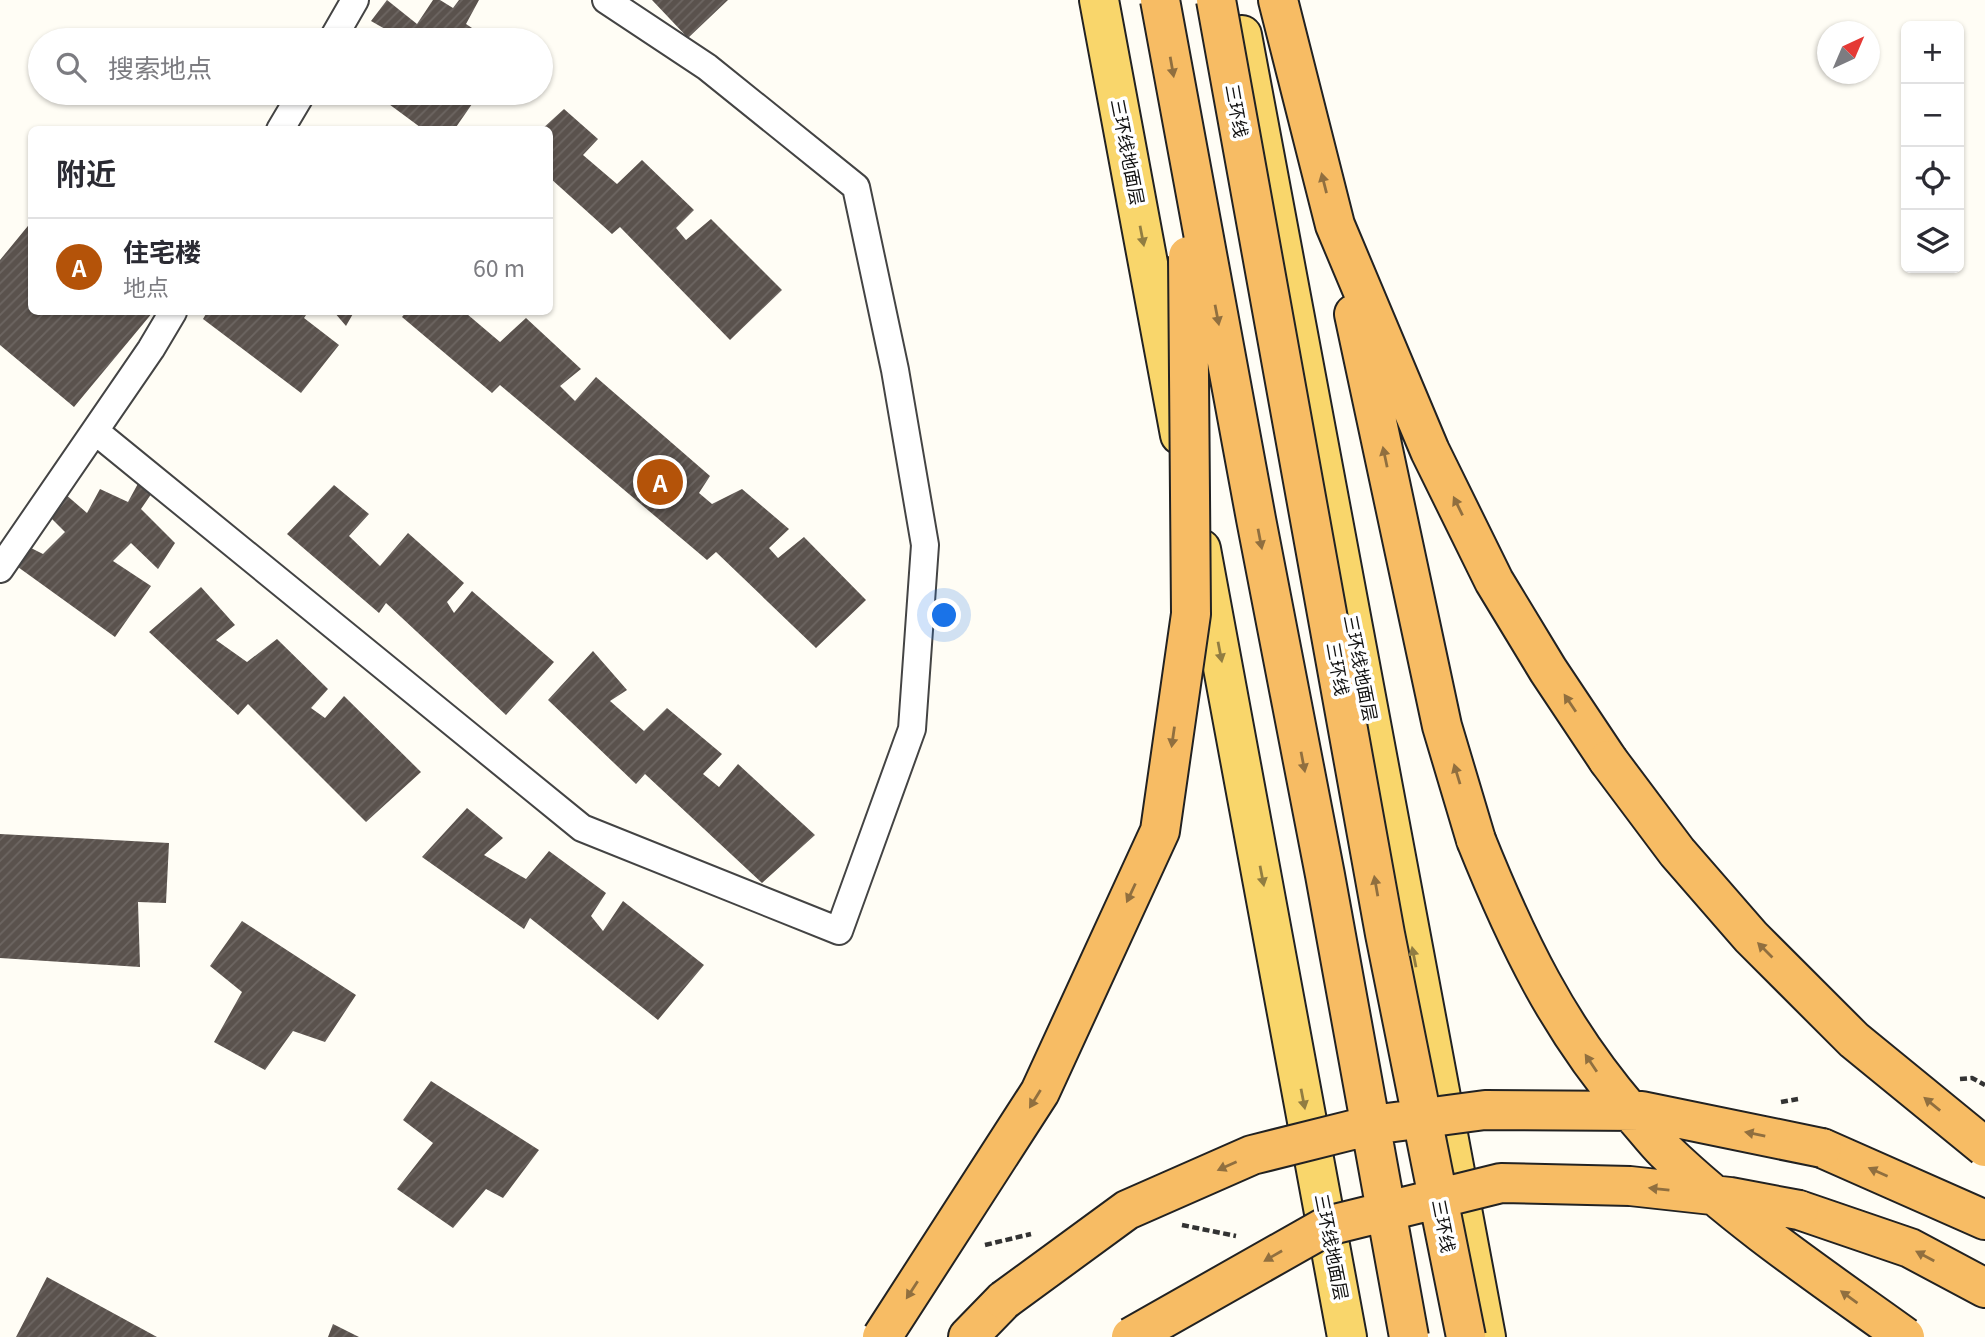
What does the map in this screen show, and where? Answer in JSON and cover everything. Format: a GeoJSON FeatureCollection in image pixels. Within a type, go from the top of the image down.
{"type":"FeatureCollection","features":[{"type":"Feature","properties":{"kind":"highway"},"geometry":{"type":"LineString","coordinates":[[1160,0],[1409,1337]]}},
{"type":"Feature","properties":{"kind":"highway","name":"三环线"},"geometry":{"type":"LineString","coordinates":[[1216,0],[1385,934],[1466,1337]]}},
{"type":"Feature","properties":{"kind":"highway"},"geometry":{"type":"LineString","coordinates":[[1278,0],[1335,225],[1443,726],[1476,840],[1507,916],[1547,994],[1599,1074],[1664,1150],[1760,1234],[1905,1337]]}},
{"type":"Feature","properties":{"kind":"highway"},"geometry":{"type":"LineString","coordinates":[[882,1337],[1040,1092],[1160,831],[1191,614],[1187,156]]}},
{"type":"Feature","properties":{"kind":"highway"},"geometry":{"type":"LineString","coordinates":[[1335,225],[1430,450],[1494,581],[1548,670],[1608,760],[1677,852],[1752,937],[1854,1040],[1985,1147]]}},
{"type":"Feature","properties":{"kind":"highway"},"geometry":{"type":"LineString","coordinates":[[968,1337],[1004,1300],[1127,1210],[1252,1155],[1372,1125],[1485,1110],[1642,1111],[1822,1148],[1985,1220]]}},
{"type":"Feature","properties":{"kind":"highway"},"geometry":{"type":"LineString","coordinates":[[1131,1337],[1327,1226],[1501,1183],[1630,1186],[1730,1197],[1799,1210],[1910,1248],[1985,1288]]}},
{"type":"Feature","properties":{"kind":"main road","name":"三环线地面层"},"geometry":{"type":"LineString","coordinates":[[1099,0],[1348,1337]]}},
{"type":"Feature","properties":{"kind":"main road","name":"三环线地面层"},"geometry":{"type":"LineString","coordinates":[[1235,0],[1486,1337]]}},
{"type":"Feature","properties":{"kind":"street"},"geometry":{"type":"LineString","coordinates":[[339,28],[355,0]]}},
{"type":"Feature","properties":{"kind":"street"},"geometry":{"type":"LineString","coordinates":[[95,431],[582,828],[839,931],[912,729],[925,544],[895,370],[856,187],[707,67],[606,0]]}},
{"type":"Feature","properties":{"kind":"street"},"geometry":{"type":"LineString","coordinates":[[282,126],[295,105]]}},
{"type":"Feature","properties":{"kind":"street"},"geometry":{"type":"LineString","coordinates":[[0,569],[151,349],[171,315]]}},
{"type":"Feature","properties":{"kind":"building"},"geometry":{"type":"Polygon","coordinates":[[[387,0],[417,24],[433,0],[440,0],[453,8],[459,0],[479,0],[466,24],[472,28],[383,28],[371,21],[387,0]]]}},
{"type":"Feature","properties":{"kind":"building"},"geometry":{"type":"Polygon","coordinates":[[[652,0],[728,0],[688,38],[652,0]]]}},
{"type":"Feature","properties":{"kind":"building"},"geometry":{"type":"Polygon","coordinates":[[[390,105],[471,105],[457,126],[419,126],[390,105]]]}},
{"type":"Feature","properties":{"kind":"building"},"geometry":{"type":"Polygon","coordinates":[[[564,109],[598,139],[583,155],[617,184],[642,160],[694,210],[676,228],[686,240],[711,219],[782,290],[730,340],[620,227],[612,234],[553,181],[553,126],[545,126],[564,109]]]}},
{"type":"Feature","properties":{"kind":"building"},"geometry":{"type":"Polygon","coordinates":[[[28,226],[28,315],[151,315],[74,407],[0,345],[0,260],[28,226]]]}},
{"type":"Feature","properties":{"kind":"building"},"geometry":{"type":"Polygon","coordinates":[[[205,315],[306,315],[304,318],[339,345],[301,393],[203,319],[205,315]]]}},
{"type":"Feature","properties":{"kind":"building"},"geometry":{"type":"Polygon","coordinates":[[[337,315],[352,315],[346,326],[337,315]]]}},
{"type":"Feature","properties":{"kind":"building"},"geometry":{"type":"Polygon","coordinates":[[[468,315],[500,342],[526,318],[581,369],[560,386],[575,401],[596,377],[710,476],[699,493],[712,504],[742,489],[789,529],[769,548],[778,558],[804,537],[866,600],[816,648],[716,552],[707,560],[500,385],[492,393],[402,317],[468,315]]]}},
{"type":"Feature","properties":{"kind":"building"},"geometry":{"type":"Polygon","coordinates":[[[141,478],[154,490],[141,509],[175,543],[158,569],[131,543],[113,561],[151,586],[115,637],[11,562],[23,544],[43,554],[65,532],[44,511],[57,487],[87,513],[100,489],[128,502],[141,478]]]}},
{"type":"Feature","properties":{"kind":"building"},"geometry":{"type":"Polygon","coordinates":[[[334,485],[369,514],[349,536],[380,566],[408,533],[464,583],[447,602],[454,613],[472,591],[554,662],[506,715],[386,603],[379,613],[287,534],[334,485]]]}},
{"type":"Feature","properties":{"kind":"building"},"geometry":{"type":"Polygon","coordinates":[[[201,587],[235,625],[216,640],[247,662],[277,639],[328,689],[311,708],[325,718],[344,696],[421,772],[366,822],[248,704],[238,715],[149,632],[201,587]]]}},
{"type":"Feature","properties":{"kind":"building"},"geometry":{"type":"Polygon","coordinates":[[[593,651],[627,690],[610,701],[644,731],[667,708],[722,754],[703,774],[719,787],[738,764],[815,835],[762,883],[645,774],[636,784],[548,700],[593,651]]]}},
{"type":"Feature","properties":{"kind":"building"},"geometry":{"type":"Polygon","coordinates":[[[467,808],[503,838],[484,855],[526,879],[549,851],[606,893],[591,916],[603,931],[623,901],[704,965],[658,1020],[530,918],[524,929],[422,857],[467,808]]]}},
{"type":"Feature","properties":{"kind":"building"},"geometry":{"type":"Polygon","coordinates":[[[0,834],[169,843],[166,903],[138,902],[140,967],[0,958],[0,834]]]}},
{"type":"Feature","properties":{"kind":"building"},"geometry":{"type":"Polygon","coordinates":[[[242,921],[356,995],[325,1042],[293,1031],[265,1070],[214,1042],[242,992],[210,966],[242,921]]]}},
{"type":"Feature","properties":{"kind":"building"},"geometry":{"type":"Polygon","coordinates":[[[431,1081],[539,1150],[503,1198],[486,1189],[453,1228],[397,1189],[433,1143],[403,1120],[431,1081]]]}},
{"type":"Feature","properties":{"kind":"building"},"geometry":{"type":"Polygon","coordinates":[[[47,1277],[157,1337],[16,1337],[47,1277]]]}},
{"type":"Feature","properties":{"kind":"building"},"geometry":{"type":"Polygon","coordinates":[[[333,1324],[359,1337],[328,1337],[333,1324]]]}},
{"type":"Feature","properties":{"kind":"place","name":"住宅楼"},"geometry":{"type":"Point","coordinates":[660,482]}}]}
